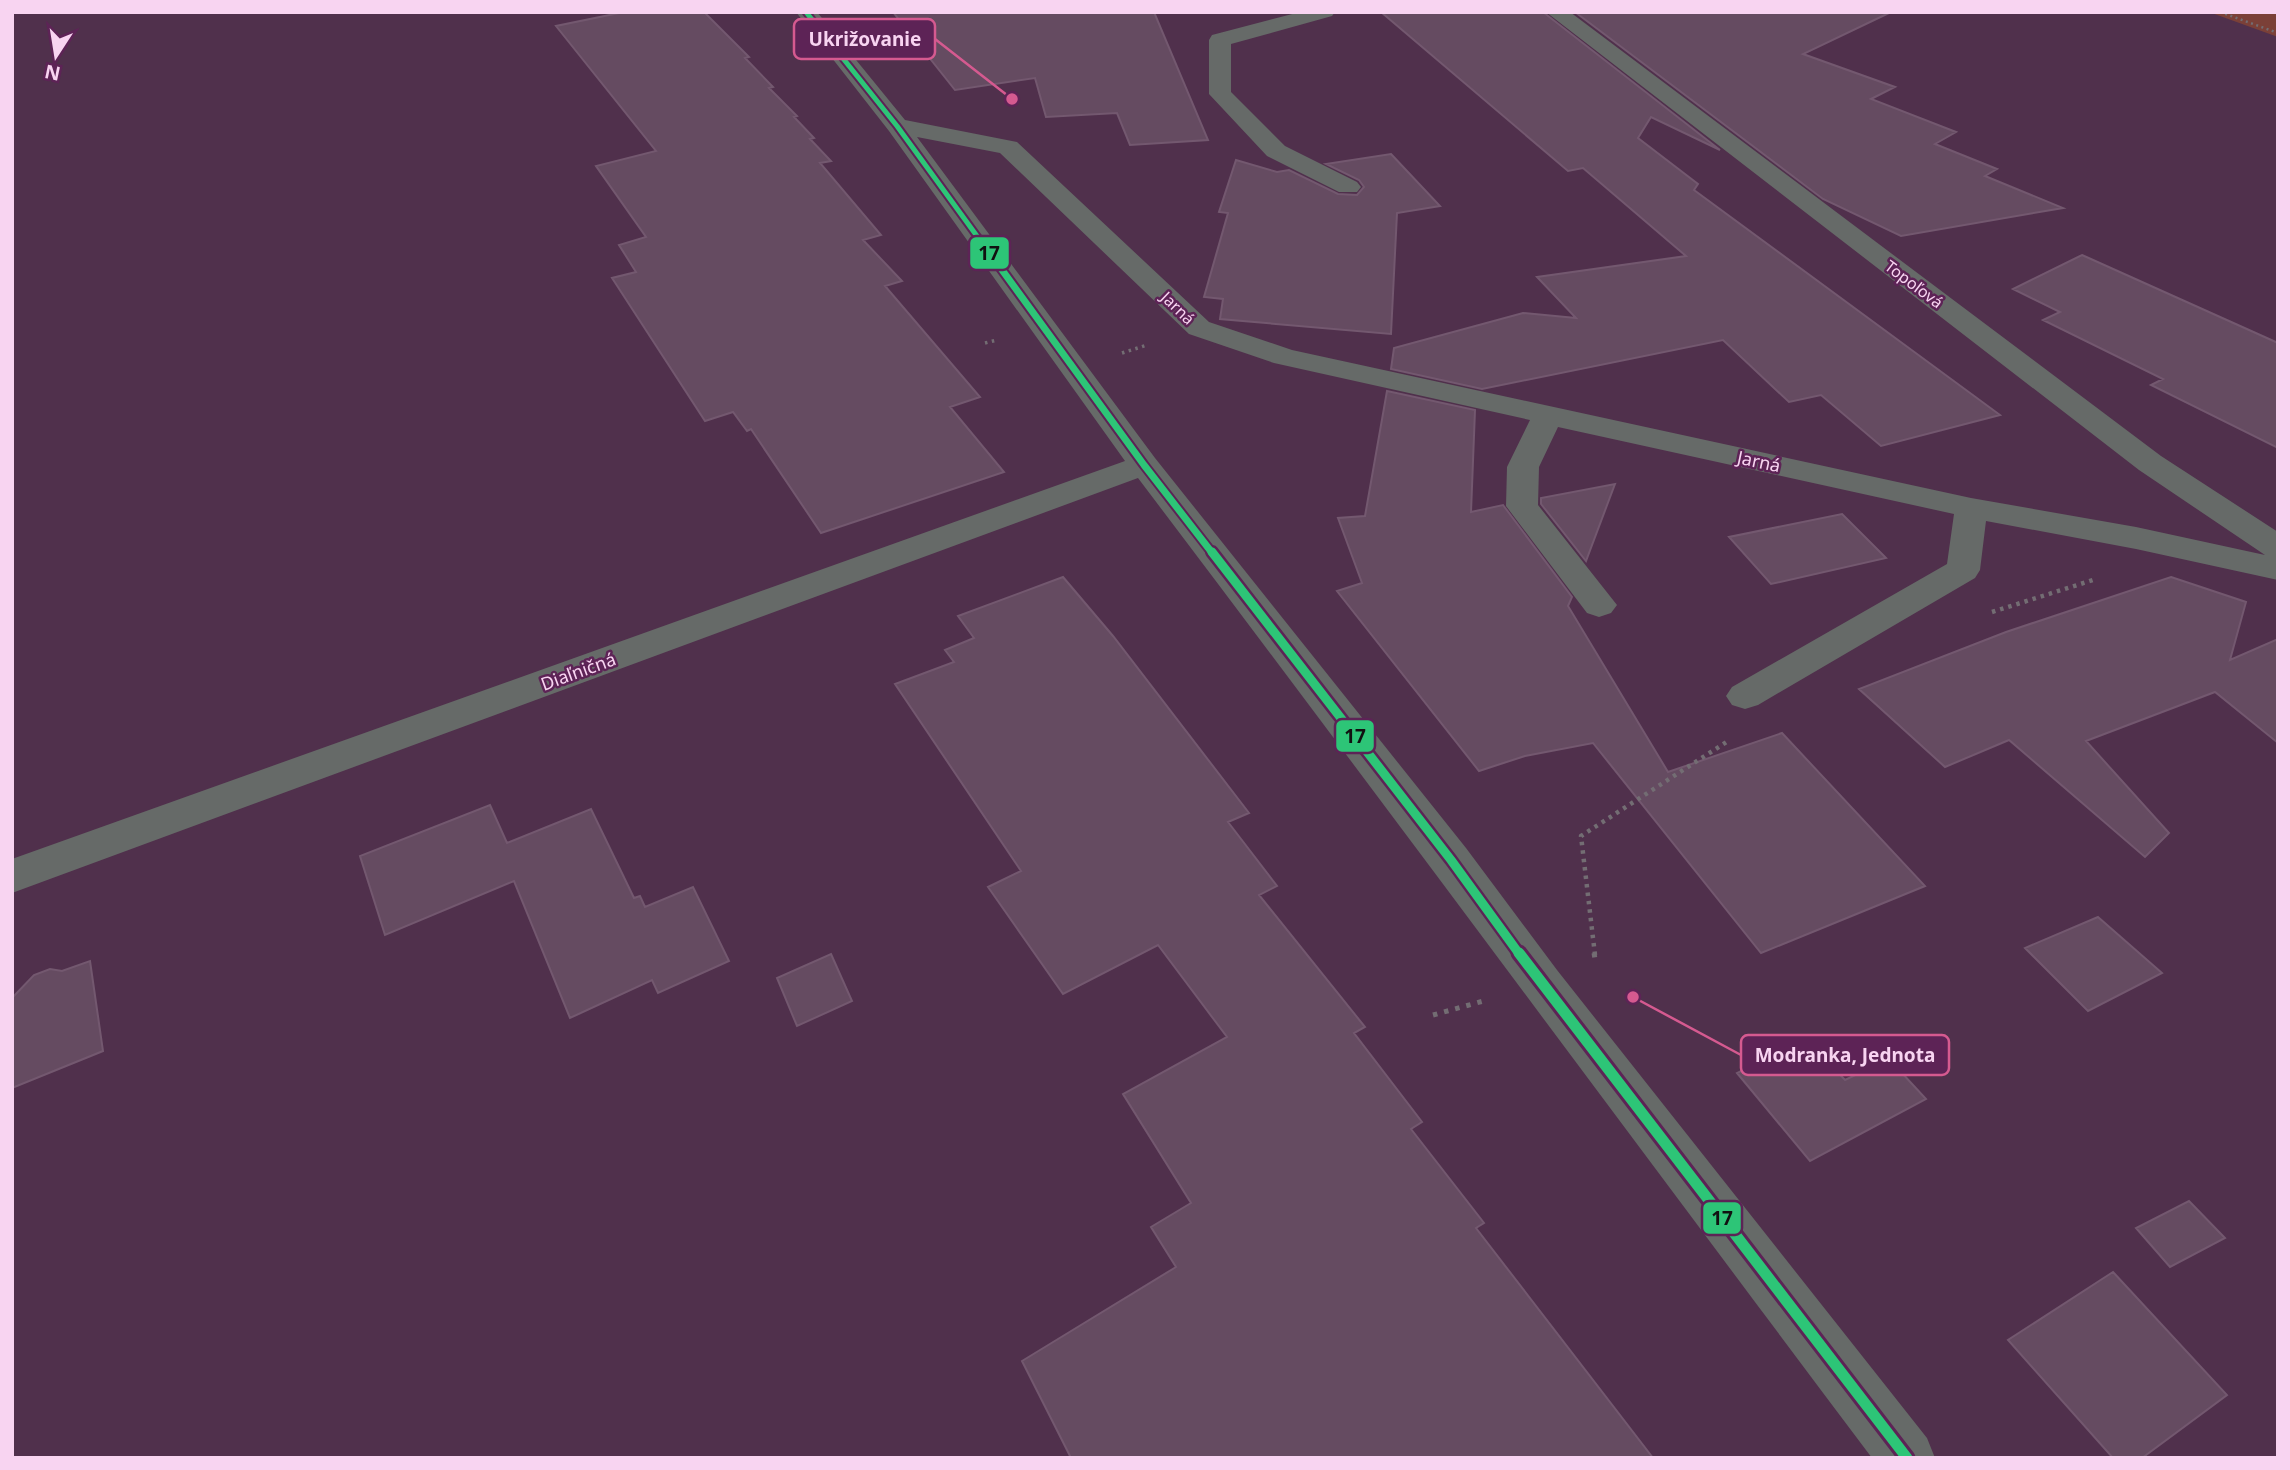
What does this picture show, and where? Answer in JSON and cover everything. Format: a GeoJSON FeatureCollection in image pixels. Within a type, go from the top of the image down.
{"type":"FeatureCollection","features":[{"type":"Feature","properties":{"kind":"street"},"geometry":{"type":"LineString","coordinates":[[806,12],[897,126],[1144,465],[1451,860],[1541,983],[1907,1458]]}},
{"type":"Feature","properties":{"kind":"street"},"geometry":{"type":"LineString","coordinates":[[1325,12],[1220,40],[1220,94],[1276,151],[1348,187]]}},
{"type":"Feature","properties":{"kind":"street","name":"Topoľová"},"geometry":{"type":"LineString","coordinates":[[1556,12],[2150,463],[2278,548]]}},
{"type":"Feature","properties":{"kind":"street","name":"Jarná"},"geometry":{"type":"LineString","coordinates":[[897,126],[1008,147],[1199,328],[1283,357],[1971,508],[2136,538],[2278,569]]}},
{"type":"Feature","properties":{"kind":"street"},"geometry":{"type":"LineString","coordinates":[[1548,415],[1523,467],[1522,506],[1599,605]]}},
{"type":"Feature","properties":{"kind":"street","name":"Diaľničná"},"geometry":{"type":"LineString","coordinates":[[12,876],[1144,465]]}},
{"type":"Feature","properties":{"kind":"street"},"geometry":{"type":"LineString","coordinates":[[1745,696],[1963,570],[1971,508]]}},
{"type":"Feature","properties":{"kind":"path"},"geometry":{"type":"LineString","coordinates":[[2220,12],[2278,33]]}},
{"type":"Feature","properties":{"kind":"path"},"geometry":{"type":"LineString","coordinates":[[1433,1015],[1498,997]]}},
{"type":"Feature","properties":{"kind":"shaded area"},"geometry":{"type":"Polygon","coordinates":[[[2209,12],[2278,12],[2278,37],[2209,12]]]}},
{"type":"Feature","properties":{"kind":"building"},"geometry":{"type":"Polygon","coordinates":[[[624,12],[704,12],[749,57],[745,58],[773,87],[769,88],[797,116],[794,117],[814,138],[810,139],[831,161],[820,163],[881,235],[863,240],[902,281],[885,286],[980,397],[950,407],[1004,472],[821,533],[751,429],[747,431],[733,412],[705,421],[612,278],[636,272],[619,245],[646,237],[596,166],[656,151],[556,26],[624,12]]]}},
{"type":"Feature","properties":{"kind":"building"},"geometry":{"type":"Polygon","coordinates":[[[893,12],[1154,12],[1208,140],[1130,145],[1117,113],[1046,117],[1035,78],[955,90],[893,12]]]}},
{"type":"Feature","properties":{"kind":"building"},"geometry":{"type":"Polygon","coordinates":[[[1381,12],[1543,12],[1720,150],[1651,117],[1638,138],[1698,184],[1694,190],[2000,415],[1881,446],[1821,395],[1789,402],[1723,340],[1482,389],[1391,369],[1394,348],[1523,313],[1576,318],[1537,277],[1686,256],[1583,168],[1568,171],[1381,12]]]}},
{"type":"Feature","properties":{"kind":"building"},"geometry":{"type":"Polygon","coordinates":[[[1575,12],[1891,12],[1803,54],[1895,87],[1871,99],[1956,132],[1935,144],[1997,169],[1985,176],[2063,208],[1901,236],[1823,199],[1575,12]]]}},
{"type":"Feature","properties":{"kind":"building"},"geometry":{"type":"Polygon","coordinates":[[[1391,154],[1440,206],[1397,213],[1391,334],[1220,319],[1223,299],[1204,297],[1228,213],[1219,212],[1236,160],[1277,172],[1289,170],[1338,194],[1357,195],[1364,187],[1359,180],[1326,164],[1391,154]]]}},
{"type":"Feature","properties":{"kind":"building"},"geometry":{"type":"Polygon","coordinates":[[[2082,255],[2278,343],[2278,448],[2151,385],[2163,379],[2043,320],[2060,312],[2013,289],[2082,255]]]}},
{"type":"Feature","properties":{"kind":"building"},"geometry":{"type":"Polygon","coordinates":[[[1387,391],[1475,410],[1471,512],[1503,505],[1572,597],[1568,606],[1668,772],[1782,733],[1925,886],[1761,953],[1593,743],[1525,756],[1479,771],[1337,591],[1362,583],[1338,518],[1365,516],[1387,391]]]}},
{"type":"Feature","properties":{"kind":"building"},"geometry":{"type":"Polygon","coordinates":[[[1615,484],[1586,561],[1541,504],[1541,498],[1615,484]]]}},
{"type":"Feature","properties":{"kind":"building"},"geometry":{"type":"Polygon","coordinates":[[[1842,514],[1886,558],[1771,584],[1729,537],[1842,514]]]}},
{"type":"Feature","properties":{"kind":"building"},"geometry":{"type":"Polygon","coordinates":[[[1063,577],[1113,636],[1249,813],[1228,822],[1277,886],[1259,895],[1365,1027],[1354,1033],[1422,1122],[1411,1129],[1484,1223],[1476,1228],[1653,1458],[1071,1458],[1022,1361],[1176,1267],[1151,1227],[1191,1203],[1123,1094],[1227,1037],[1158,945],[1063,994],[988,887],[1021,871],[895,684],[954,662],[945,650],[974,638],[958,616],[1063,577]]]}},
{"type":"Feature","properties":{"kind":"building"},"geometry":{"type":"Polygon","coordinates":[[[2171,577],[2246,602],[2230,660],[2278,639],[2278,743],[2215,692],[2086,741],[2169,833],[2145,857],[2009,740],[1945,767],[1859,689],[2006,632],[2171,577]]]}},
{"type":"Feature","properties":{"kind":"building"},"geometry":{"type":"Polygon","coordinates":[[[490,805],[507,843],[591,809],[634,898],[640,896],[645,907],[693,887],[729,961],[658,993],[652,980],[570,1018],[514,881],[385,935],[360,856],[490,805]]]}},
{"type":"Feature","properties":{"kind":"building"},"geometry":{"type":"Polygon","coordinates":[[[2098,917],[2162,973],[2088,1011],[2025,948],[2098,917]]]}},
{"type":"Feature","properties":{"kind":"building"},"geometry":{"type":"Polygon","coordinates":[[[831,954],[852,1001],[797,1026],[777,978],[831,954]]]}},
{"type":"Feature","properties":{"kind":"building"},"geometry":{"type":"Polygon","coordinates":[[[90,961],[103,1051],[12,1088],[12,998],[34,975],[50,969],[62,971],[90,961]]]}},
{"type":"Feature","properties":{"kind":"building"},"geometry":{"type":"Polygon","coordinates":[[[1807,1039],[1845,1080],[1889,1059],[1926,1099],[1810,1161],[1737,1073],[1807,1039]]]}},
{"type":"Feature","properties":{"kind":"building"},"geometry":{"type":"Polygon","coordinates":[[[2189,1201],[2225,1238],[2170,1267],[2136,1228],[2189,1201]]]}},
{"type":"Feature","properties":{"kind":"building"},"geometry":{"type":"Polygon","coordinates":[[[2113,1272],[2227,1395],[2142,1458],[2113,1458],[2008,1340],[2113,1272]]]}},
{"type":"Feature","properties":{"kind":"transit line","name":"17"},"geometry":{"type":"LineString","coordinates":[[806,12],[897,126],[1144,465],[1451,860],[1541,983],[1907,1458]]}},
{"type":"Feature","properties":{"kind":"place","name":"Ukrižovanie"},"geometry":{"type":"Point","coordinates":[1012,99]}},
{"type":"Feature","properties":{"kind":"place","name":"Modranka, Jednota"},"geometry":{"type":"Point","coordinates":[1633,997]}}]}
